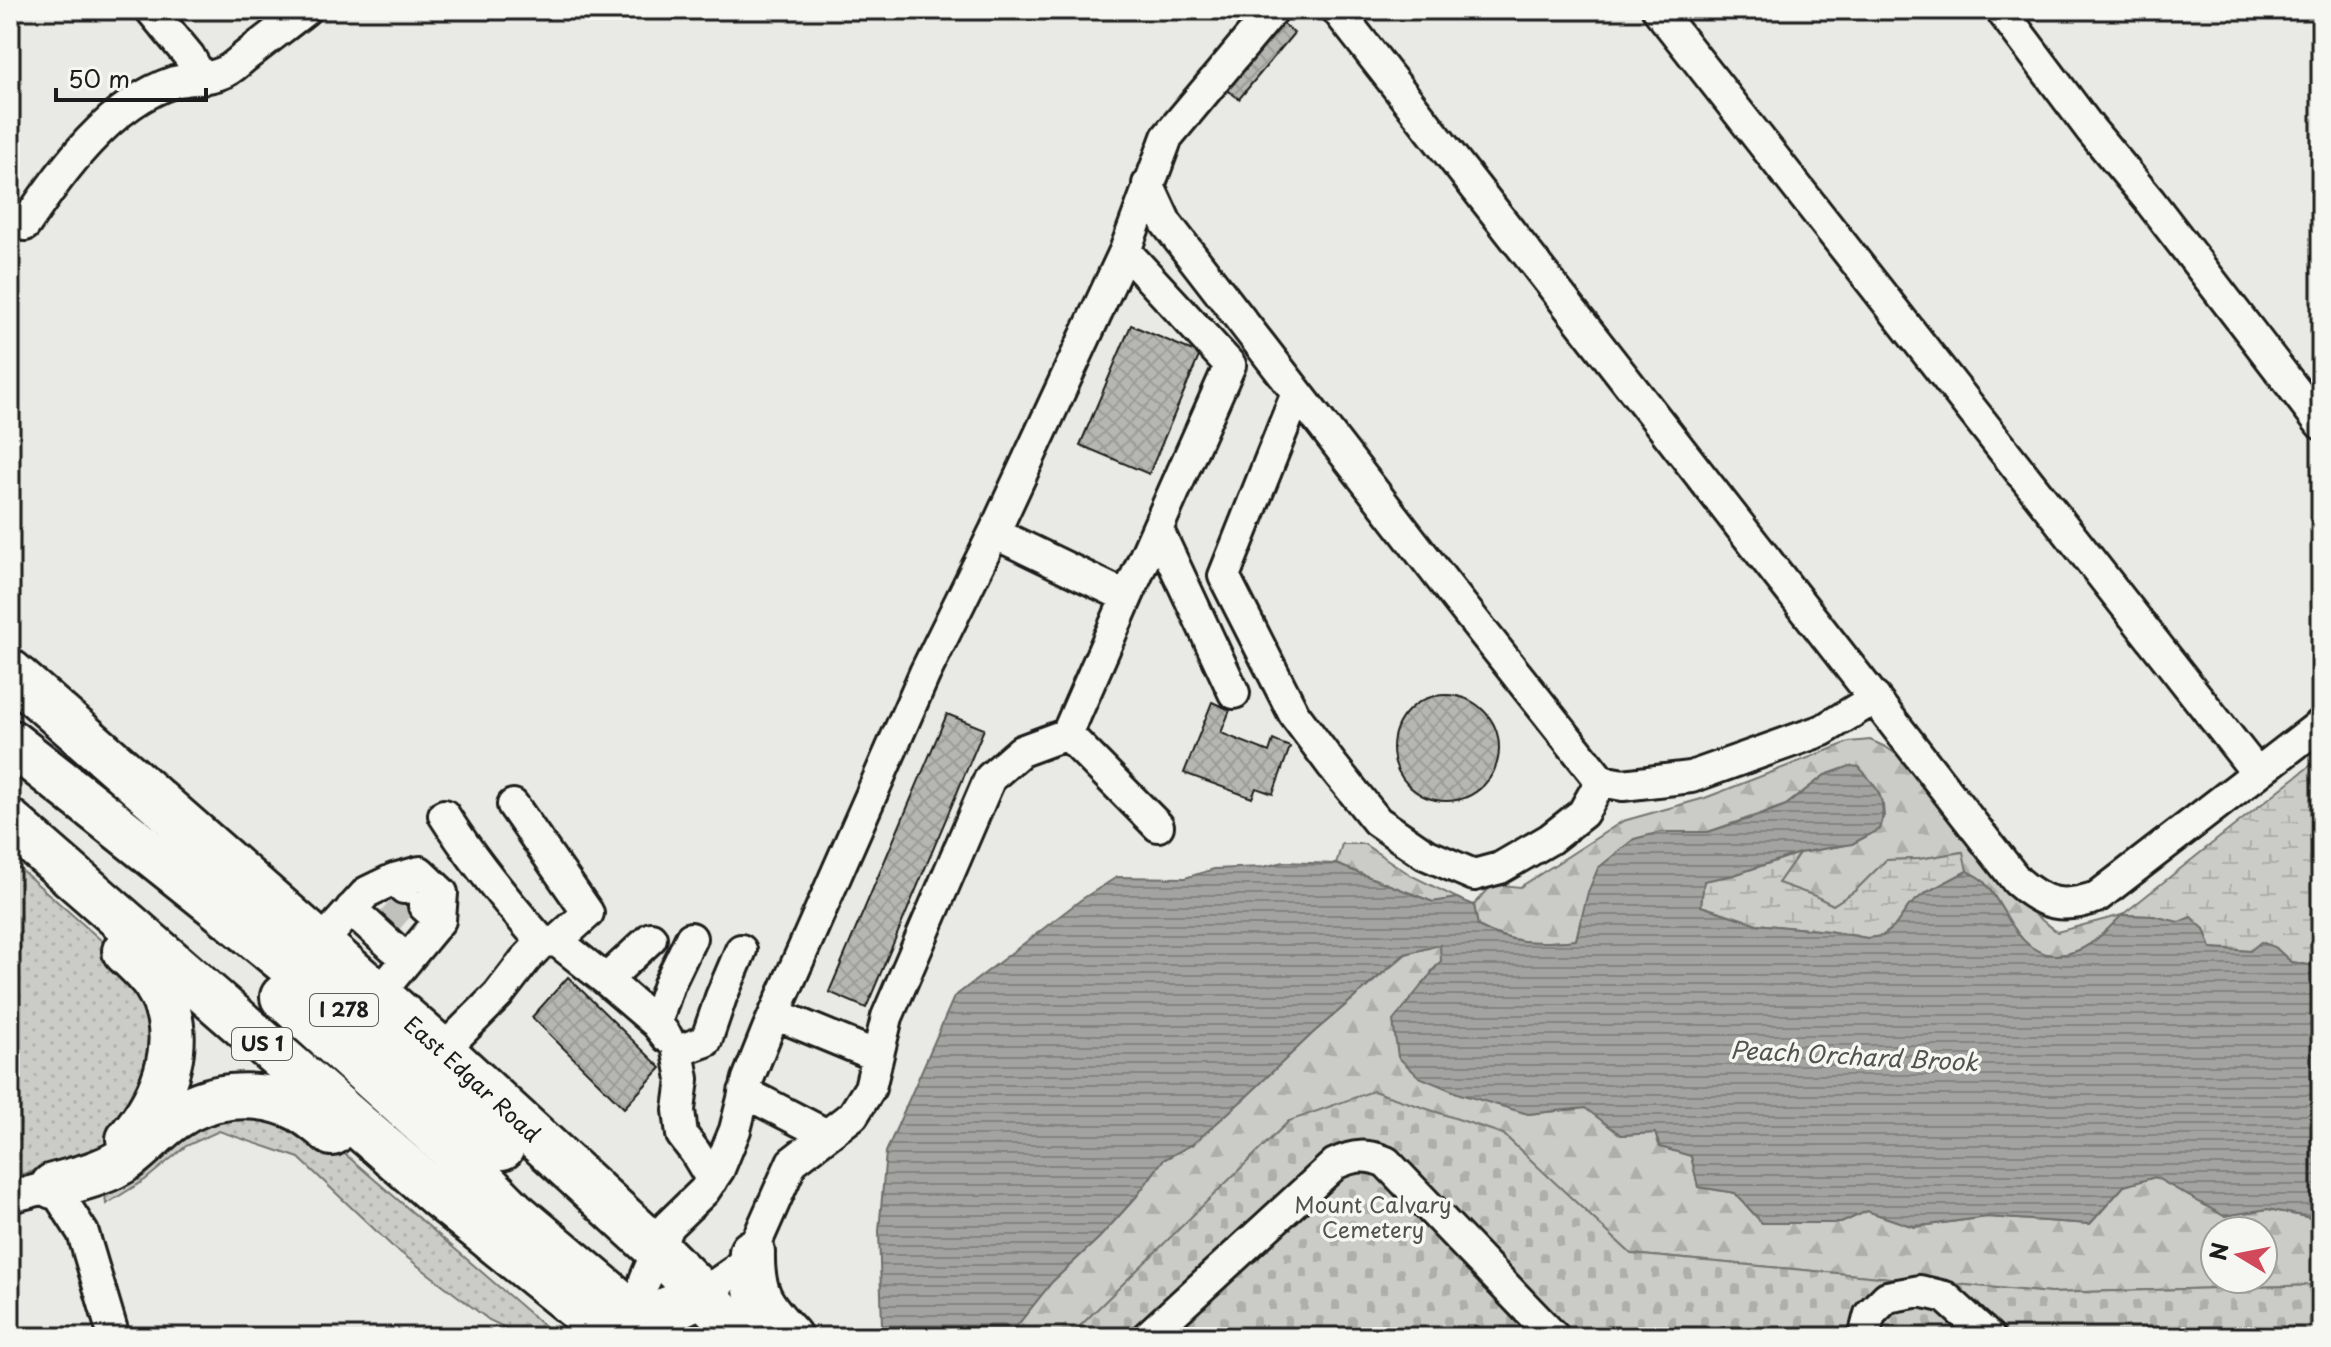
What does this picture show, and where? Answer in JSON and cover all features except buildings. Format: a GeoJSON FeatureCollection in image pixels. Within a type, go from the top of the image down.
{"type":"FeatureCollection","features":[{"type":"Feature","properties":{"kind":"highway","name":"East Edgar Road"},"geometry":{"type":"LineString","coordinates":[[10,672],[442,1051],[670,1282],[745,1337]]}},
{"type":"Feature","properties":{"kind":"highway"},"geometry":{"type":"LineString","coordinates":[[16,763],[214,961],[420,1141],[504,1227],[633,1311],[648,1314],[670,1282],[704,1337]]}},
{"type":"Feature","properties":{"kind":"highway","name":"I 278"},"geometry":{"type":"LineString","coordinates":[[16,763],[175,872],[362,1025],[499,1144],[670,1282]]}},
{"type":"Feature","properties":{"kind":"highway"},"geometry":{"type":"LineString","coordinates":[[21,832],[156,984],[166,1006],[172,1033],[171,1058],[163,1087],[136,1131],[117,1152],[53,1186]]}},
{"type":"Feature","properties":{"kind":"highway","name":"US 1"},"geometry":{"type":"LineString","coordinates":[[21,832],[328,1102],[504,1227],[613,1337]]}},
{"type":"Feature","properties":{"kind":"highway"},"geometry":{"type":"LineString","coordinates":[[53,1186],[103,1171],[127,1158],[175,1116],[198,1105],[227,1097],[266,1098],[302,1110],[396,1187],[504,1227]]}},
{"type":"Feature","properties":{"kind":"highway"},"geometry":{"type":"LineString","coordinates":[[752,1252],[752,1278],[758,1299],[763,1309],[789,1337]]}},
{"type":"Feature","properties":{"kind":"lane"},"geometry":{"type":"LineString","coordinates":[[151,10],[189,56],[202,79]]}},
{"type":"Feature","properties":{"kind":"lane"},"geometry":{"type":"LineString","coordinates":[[25,225],[74,157],[98,132],[150,93],[175,82],[224,73],[305,10]]}},
{"type":"Feature","properties":{"kind":"lane"},"geometry":{"type":"LineString","coordinates":[[1125,251],[1230,365],[1158,530],[1067,734],[1021,751],[990,778],[887,1017],[870,1088],[853,1115],[792,1162],[752,1252],[735,1271],[670,1282],[674,1219],[712,1180],[735,1130],[748,1079],[775,1014],[925,673],[1125,251],[1167,137],[1273,10]]}},
{"type":"Feature","properties":{"kind":"lane"},"geometry":{"type":"LineString","coordinates":[[1337,10],[2017,881],[2033,895],[2056,904],[2080,904],[2097,897],[2321,724]]}},
{"type":"Feature","properties":{"kind":"lane"},"geometry":{"type":"LineString","coordinates":[[1658,10],[2257,773]]}},
{"type":"Feature","properties":{"kind":"lane"},"geometry":{"type":"LineString","coordinates":[[2001,10],[2321,424]]}},
{"type":"Feature","properties":{"kind":"lane"},"geometry":{"type":"LineString","coordinates":[[1148,184],[1166,223],[1601,781],[1623,785],[1691,777],[1823,730],[1875,698]]}},
{"type":"Feature","properties":{"kind":"lane"},"geometry":{"type":"LineString","coordinates":[[1297,393],[1224,576],[1294,714],[1332,765],[1377,821],[1425,854],[1474,875],[1500,868],[1550,839],[1583,813],[1601,781]]}},
{"type":"Feature","properties":{"kind":"lane"},"geometry":{"type":"LineString","coordinates":[[1158,530],[1234,693]]}},
{"type":"Feature","properties":{"kind":"lane"},"geometry":{"type":"LineString","coordinates":[[994,533],[1127,597]]}},
{"type":"Feature","properties":{"kind":"lane"},"geometry":{"type":"LineString","coordinates":[[1067,734],[1158,826]]}},
{"type":"Feature","properties":{"kind":"lane"},"geometry":{"type":"LineString","coordinates":[[442,1051],[498,995],[525,960],[588,913],[513,805]]}},
{"type":"Feature","properties":{"kind":"lane"},"geometry":{"type":"LineString","coordinates":[[444,815],[466,850],[507,902],[550,942],[606,980],[656,1023],[678,1051],[683,1079],[679,1110],[682,1135],[712,1180]]}},
{"type":"Feature","properties":{"kind":"lane"},"geometry":{"type":"LineString","coordinates":[[320,944],[400,913],[378,995]]}},
{"type":"Feature","properties":{"kind":"lane"},"geometry":{"type":"LineString","coordinates":[[606,980],[651,938]]}},
{"type":"Feature","properties":{"kind":"lane"},"geometry":{"type":"LineString","coordinates":[[656,1023],[669,984],[691,938]]}},
{"type":"Feature","properties":{"kind":"lane"},"geometry":{"type":"LineString","coordinates":[[678,1051],[706,1041],[741,950]]}},
{"type":"Feature","properties":{"kind":"lane"},"geometry":{"type":"LineString","coordinates":[[775,1014],[877,1056]]}},
{"type":"Feature","properties":{"kind":"lane"},"geometry":{"type":"LineString","coordinates":[[744,1092],[827,1135]]}},
{"type":"Feature","properties":{"kind":"lane"},"geometry":{"type":"LineString","coordinates":[[1164,1332],[1335,1164],[1351,1157],[1370,1155],[1386,1162],[1554,1337]]}},
{"type":"Feature","properties":{"kind":"lane"},"geometry":{"type":"LineString","coordinates":[[10,1197],[53,1186],[83,1233],[114,1337]]}},
{"type":"Feature","properties":{"kind":"lane"},"geometry":{"type":"LineString","coordinates":[[1864,1337],[1870,1314],[1887,1297],[1920,1291],[1945,1297],[1989,1337]]}},
{"type":"Feature","properties":{"kind":"green space"},"geometry":{"type":"Polygon","coordinates":[[[1870,740],[1911,765],[2012,897],[2057,932],[2122,915],[2100,937],[2083,948],[2065,954],[2041,953],[2021,937],[1983,881],[1967,871],[1962,852],[1919,859],[1886,860],[1855,891],[1833,905],[1778,883],[1799,853],[1852,844],[1880,829],[1883,805],[1825,775],[1786,805],[1708,832],[1581,918],[1576,940],[1526,941],[1478,926],[1474,905],[1493,884],[1520,887],[1623,821],[1705,798],[1849,742],[1870,740]]]}},
{"type":"Feature","properties":{"kind":"green space"},"geometry":{"type":"Polygon","coordinates":[[[2321,757],[2321,967],[2291,962],[2275,947],[2250,951],[2211,948],[2204,929],[2153,916],[2122,915],[2321,757]]]}},
{"type":"Feature","properties":{"kind":"green space"},"geometry":{"type":"Polygon","coordinates":[[[1342,844],[1364,844],[1412,876],[1457,898],[1433,902],[1336,864],[1342,844]]]}},
{"type":"Feature","properties":{"kind":"green space"},"geometry":{"type":"Polygon","coordinates":[[[1963,852],[1967,871],[1925,893],[1882,936],[1867,938],[1757,924],[1701,906],[1703,881],[1734,875],[1799,853],[1778,883],[1833,905],[1855,891],[1886,860],[1919,859],[1963,852]]]}},
{"type":"Feature","properties":{"kind":"green space"},"geometry":{"type":"Polygon","coordinates":[[[19,868],[135,970],[162,1041],[113,1143],[98,1153],[10,1178],[10,869],[19,868]]]}},
{"type":"Feature","properties":{"kind":"green space"},"geometry":{"type":"Polygon","coordinates":[[[1441,944],[1441,961],[1431,972],[1528,1114],[1586,1108],[1621,1135],[1655,1133],[1660,1147],[1691,1156],[1698,1186],[1735,1193],[1762,1223],[1841,1223],[1867,1211],[1914,1227],[1987,1217],[2090,1224],[2124,1186],[2155,1177],[2222,1215],[2199,1215],[2199,1289],[2050,1293],[1631,1254],[1503,1134],[1289,1121],[1069,1337],[1008,1337],[1052,1282],[1099,1238],[1136,1197],[1163,1160],[1193,1144],[1314,1032],[1406,954],[1441,944]]]}},
{"type":"Feature","properties":{"kind":"green space","name":"Mount Calvary Cemetery"},"geometry":{"type":"Polygon","coordinates":[[[1373,1091],[1503,1134],[1631,1254],[2050,1293],[2199,1289],[2199,1295],[2279,1295],[2279,1286],[2321,1285],[2321,1337],[1069,1337],[1289,1121],[1373,1091]]]}},
{"type":"Feature","properties":{"kind":"green space"},"geometry":{"type":"Polygon","coordinates":[[[198,1105],[309,1123],[557,1337],[525,1337],[489,1320],[392,1246],[299,1158],[219,1131],[186,1146],[145,1180],[106,1204],[103,1171],[198,1105]]]}},
{"type":"Feature","properties":{"kind":"green space"},"geometry":{"type":"Polygon","coordinates":[[[2268,1209],[2321,1220],[2321,1285],[2279,1286],[2279,1215],[2230,1215],[2268,1209]]]}},
{"type":"Feature","properties":{"kind":"water","name":"Peach Orchard Brook"},"geometry":{"type":"Polygon","coordinates":[[[1850,766],[1859,767],[1880,795],[1883,810],[1880,829],[1852,844],[1799,853],[1734,875],[1704,881],[1701,906],[1757,924],[1867,938],[1883,936],[1925,893],[1967,871],[1983,881],[2021,937],[2041,953],[2065,954],[2083,948],[2100,937],[2122,915],[2153,916],[2179,922],[2191,917],[2204,929],[2211,948],[2250,951],[2261,942],[2275,947],[2291,962],[2321,967],[2321,1220],[2268,1209],[2222,1215],[2155,1177],[2124,1186],[2090,1224],[1987,1217],[1914,1227],[1867,1211],[1841,1223],[1762,1223],[1735,1193],[1698,1187],[1691,1156],[1660,1147],[1655,1133],[1621,1135],[1585,1108],[1528,1114],[1460,1094],[1419,1077],[1398,1057],[1393,1021],[1441,961],[1440,945],[1405,954],[1314,1032],[1193,1144],[1163,1160],[1136,1197],[1099,1238],[1052,1282],[1008,1337],[895,1337],[882,1326],[879,1231],[886,1152],[954,997],[1082,899],[1117,877],[1185,878],[1214,869],[1263,867],[1284,862],[1336,864],[1433,902],[1457,898],[1474,905],[1478,926],[1502,936],[1537,942],[1576,940],[1588,892],[1598,868],[1634,839],[1661,832],[1708,832],[1761,815],[1786,805],[1825,775],[1850,766]]]}},
{"type":"Feature","properties":{"kind":"tunnel"},"geometry":{"type":"LineString","coordinates":[[385,907],[404,924]]}}]}
